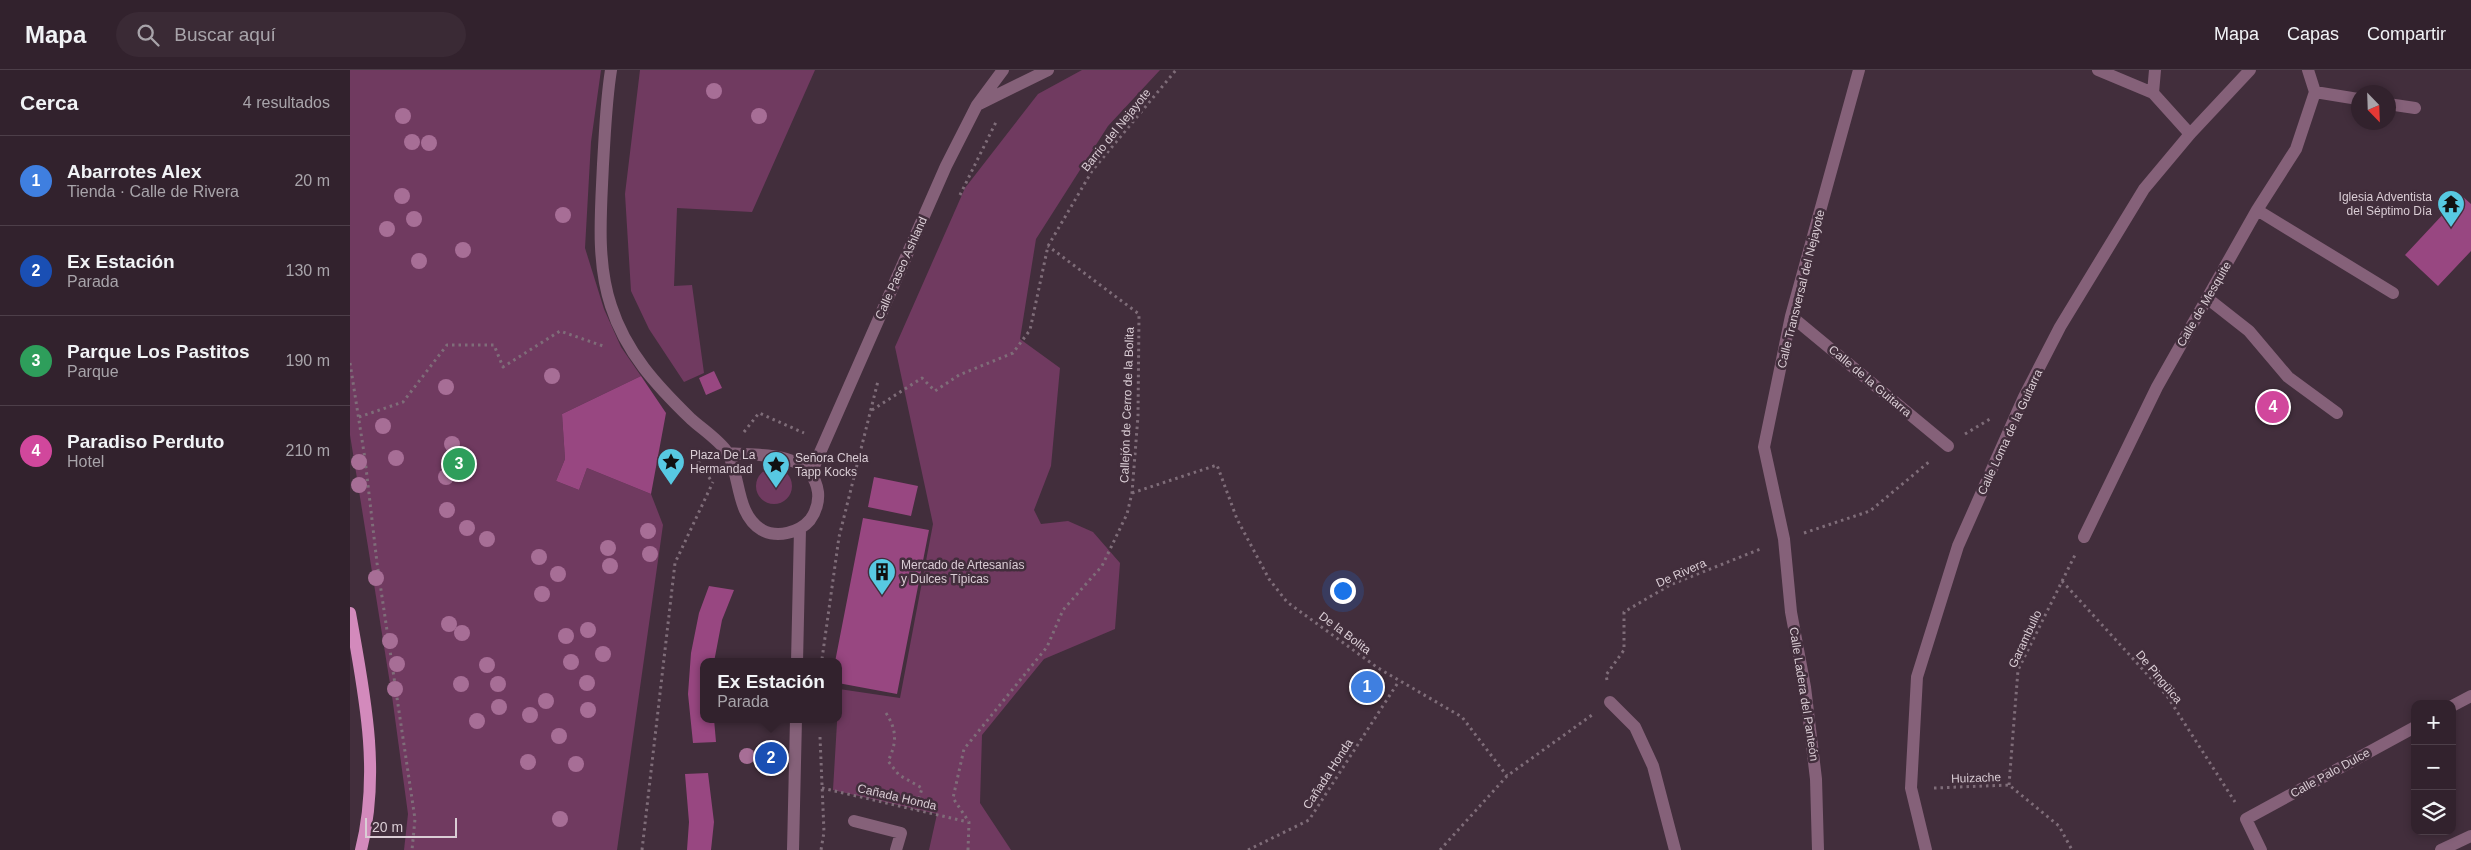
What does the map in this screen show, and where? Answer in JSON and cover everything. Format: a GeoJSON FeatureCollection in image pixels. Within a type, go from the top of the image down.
{"type":"FeatureCollection","features":[{"type":"Feature","properties":{"kind":"main road"},"geometry":{"type":"LineString","coordinates":[[350,613],[366,703],[370,748],[371,788],[367,850]]}},
{"type":"Feature","properties":{"kind":"main road"},"geometry":{"type":"LineString","coordinates":[[362,850],[367,827]]}},
{"type":"Feature","properties":{"kind":"street"},"geometry":{"type":"LineString","coordinates":[[611,70],[607,92],[600,221],[603,263],[611,306],[630,349],[658,388],[727,452],[745,510],[752,521],[762,530],[774,534],[788,533],[800,529],[810,520],[816,510],[819,497],[817,484],[811,473],[792,460],[727,452]]}},
{"type":"Feature","properties":{"kind":"street","name":"Calle Paseo Ashland"},"geometry":{"type":"LineString","coordinates":[[811,473],[946,166],[977,105],[1002,70]]}},
{"type":"Feature","properties":{"kind":"street"},"geometry":{"type":"LineString","coordinates":[[977,105],[1048,70]]}},
{"type":"Feature","properties":{"kind":"street","name":"Calle Transversal del Nejayote"},"geometry":{"type":"LineString","coordinates":[[1784,539],[1764,446],[1792,316],[1859,70]]}},
{"type":"Feature","properties":{"kind":"street"},"geometry":{"type":"LineString","coordinates":[[2098,70],[2153,93],[2190,134]]}},
{"type":"Feature","properties":{"kind":"street"},"geometry":{"type":"LineString","coordinates":[[2153,93],[2155,70]]}},
{"type":"Feature","properties":{"kind":"street","name":"Calle Loma de la Guitarra"},"geometry":{"type":"LineString","coordinates":[[1926,850],[1911,788],[1917,677],[1958,546],[2024,397],[2060,327],[2144,189],[2190,134],[2250,70]]}},
{"type":"Feature","properties":{"kind":"street"},"geometry":{"type":"LineString","coordinates":[[2308,70],[2314,92],[2351,98]]}},
{"type":"Feature","properties":{"kind":"street","name":"Calle de Mesquite"},"geometry":{"type":"LineString","coordinates":[[2084,537],[2157,387],[2258,210],[2296,149],[2314,92]]}},
{"type":"Feature","properties":{"kind":"street"},"geometry":{"type":"LineString","coordinates":[[2396,105],[2416,108]]}},
{"type":"Feature","properties":{"kind":"street"},"geometry":{"type":"LineString","coordinates":[[2258,210],[2393,293]]}},
{"type":"Feature","properties":{"kind":"street"},"geometry":{"type":"LineString","coordinates":[[2207,298],[2249,331],[2288,377],[2337,413]]}},
{"type":"Feature","properties":{"kind":"street","name":"Calle de la Guitarra"},"geometry":{"type":"LineString","coordinates":[[1792,316],[1948,446]]}},
{"type":"Feature","properties":{"kind":"street"},"geometry":{"type":"LineString","coordinates":[[797,658],[800,529]]}},
{"type":"Feature","properties":{"kind":"street","name":"Calle Ladera del Panteón"},"geometry":{"type":"LineString","coordinates":[[1784,539],[1791,612],[1804,687],[1816,779],[1818,850]]}},
{"type":"Feature","properties":{"kind":"street"},"geometry":{"type":"LineString","coordinates":[[2456,704],[2471,696]]}},
{"type":"Feature","properties":{"kind":"street"},"geometry":{"type":"LineString","coordinates":[[1610,702],[1635,727],[1653,766],[1675,850]]}},
{"type":"Feature","properties":{"kind":"street"},"geometry":{"type":"LineString","coordinates":[[793,850],[796,723]]}},
{"type":"Feature","properties":{"kind":"street","name":"Calle Palo Dulce"},"geometry":{"type":"LineString","coordinates":[[2246,819],[2411,728]]}},
{"type":"Feature","properties":{"kind":"street"},"geometry":{"type":"LineString","coordinates":[[2246,819],[2261,850]]}},
{"type":"Feature","properties":{"kind":"street"},"geometry":{"type":"LineString","coordinates":[[854,821],[901,832],[896,850]]}},
{"type":"Feature","properties":{"kind":"street"},"geometry":{"type":"LineString","coordinates":[[2441,850],[2471,836]]}},
{"type":"Feature","properties":{"kind":"path","name":"Barrio del Nejayote"},"geometry":{"type":"LineString","coordinates":[[822,658],[839,537],[872,410],[922,378],[935,391],[959,375],[1013,353],[1030,330],[1048,246],[1092,171],[1176,70]]}},
{"type":"Feature","properties":{"kind":"path","name":"Callejón de Cerro de la Bolita"},"geometry":{"type":"LineString","coordinates":[[969,822],[953,798],[964,749],[1047,647],[1063,610],[1102,566],[1127,514],[1132,493],[1138,416],[1139,314],[1048,246]]}},
{"type":"Feature","properties":{"kind":"path"},"geometry":{"type":"LineString","coordinates":[[358,417],[403,402],[447,345],[494,346],[503,367],[560,331],[608,348]]}},
{"type":"Feature","properties":{"kind":"path"},"geometry":{"type":"LineString","coordinates":[[350,363],[377,563],[415,818],[412,850]]}},
{"type":"Feature","properties":{"kind":"path","name":"De Rivera"},"geometry":{"type":"LineString","coordinates":[[1610,702],[1606,674],[1624,650],[1624,612],[1670,586],[1784,539],[1870,511],[1948,446],[2024,397]]}},
{"type":"Feature","properties":{"kind":"path","name":"De la Bolita"},"geometry":{"type":"LineString","coordinates":[[1132,493],[1217,465],[1237,519],[1269,579],[1287,602],[1378,668],[1462,717],[1507,776]]}},
{"type":"Feature","properties":{"kind":"path"},"geometry":{"type":"LineString","coordinates":[[642,850],[675,563],[712,482]]}},
{"type":"Feature","properties":{"kind":"path","name":"Garambullo"},"geometry":{"type":"LineString","coordinates":[[2009,785],[2018,670],[2084,537]]}},
{"type":"Feature","properties":{"kind":"path","name":"De Pingüica"},"geometry":{"type":"LineString","coordinates":[[2062,581],[2167,696],[2246,819]]}},
{"type":"Feature","properties":{"kind":"path","name":"Cañada Honda"},"geometry":{"type":"LineString","coordinates":[[1248,850],[1309,820],[1400,681]]}},
{"type":"Feature","properties":{"kind":"path"},"geometry":{"type":"LineString","coordinates":[[1440,850],[1507,776],[1610,702]]}},
{"type":"Feature","properties":{"kind":"path"},"geometry":{"type":"LineString","coordinates":[[886,713],[894,725],[895,746],[888,760],[899,775],[922,788],[916,810]]}},
{"type":"Feature","properties":{"kind":"path"},"geometry":{"type":"LineString","coordinates":[[820,729],[824,832],[821,850]]}},
{"type":"Feature","properties":{"kind":"path","name":"Huizache"},"geometry":{"type":"LineString","coordinates":[[1911,788],[2009,785],[2059,826],[2072,850]]}},
{"type":"Feature","properties":{"kind":"path","name":"Cañada Honda"},"geometry":{"type":"LineString","coordinates":[[822,788],[969,822]]}},
{"type":"Feature","properties":{"kind":"path"},"geometry":{"type":"LineString","coordinates":[[968,850],[969,822]]}},
{"type":"Feature","properties":{"kind":"shaded area"},"geometry":{"type":"Polygon","coordinates":[[[350,70],[601,70],[591,142],[585,248],[604,309],[621,347],[641,376],[562,414],[565,459],[556,481],[579,490],[587,468],[651,494],[663,525],[617,850],[404,850],[408,814],[392,696],[350,435],[350,70]]]}},
{"type":"Feature","properties":{"kind":"shaded area"},"geometry":{"type":"Polygon","coordinates":[[[640,70],[815,70],[752,212],[677,208],[674,286],[692,285],[704,373],[684,382],[649,329],[631,291],[625,194],[640,70]]]}},
{"type":"Feature","properties":{"kind":"shaded area"},"geometry":{"type":"Polygon","coordinates":[[[1082,70],[1160,70],[1108,126],[1036,239],[1020,339],[1060,368],[1051,466],[1034,510],[1041,524],[1068,521],[1093,532],[1120,563],[1115,629],[1044,659],[982,735],[980,803],[1011,850],[929,850],[937,814],[833,790],[837,723],[842,723],[842,689],[900,698],[933,524],[895,347],[965,188],[1038,94],[1082,70]]]}},
{"type":"Feature","properties":{"kind":"shaded area"},"geometry":{"type":"Polygon","coordinates":[[[774,468],[786,474],[792,486],[786,498],[774,504],[762,498],[756,486],[762,474],[774,468]]]}},
{"type":"Feature","properties":{"kind":"building","name":"Iglesia Adventista del Séptimo Día"},"geometry":{"type":"Polygon","coordinates":[[[2461,195],[2471,204],[2471,251],[2438,286],[2405,255],[2461,195]]]}},
{"type":"Feature","properties":{"kind":"building"},"geometry":{"type":"Polygon","coordinates":[[[714,371],[722,388],[706,395],[699,378],[714,371]]]}},
{"type":"Feature","properties":{"kind":"building"},"geometry":{"type":"Polygon","coordinates":[[[641,376],[666,413],[651,494],[587,468],[579,490],[556,481],[565,459],[562,414],[641,376]]]}},
{"type":"Feature","properties":{"kind":"building"},"geometry":{"type":"Polygon","coordinates":[[[874,477],[918,486],[911,516],[868,507],[874,477]]]}},
{"type":"Feature","properties":{"kind":"building","name":"Mercado de Artesanías y Dulces Típicas"},"geometry":{"type":"Polygon","coordinates":[[[863,518],[929,530],[897,694],[842,684],[842,658],[836,658],[863,518]]]}},
{"type":"Feature","properties":{"kind":"building"},"geometry":{"type":"Polygon","coordinates":[[[709,586],[734,590],[722,620],[715,658],[700,658],[700,723],[714,723],[716,742],[693,743],[688,694],[691,653],[699,613],[709,586]]]}},
{"type":"Feature","properties":{"kind":"building"},"geometry":{"type":"Polygon","coordinates":[[[1367,677],[1377,685],[1368,698],[1357,689],[1367,677]]]}},
{"type":"Feature","properties":{"kind":"building"},"geometry":{"type":"Polygon","coordinates":[[[708,773],[714,822],[711,850],[687,850],[689,822],[685,774],[708,773]]]}},
{"type":"Feature","properties":{"kind":"place","name":"Iglesia Adventista del Séptimo Día"},"geometry":{"type":"Point","coordinates":[2451,228]}},
{"type":"Feature","properties":{"kind":"place","name":"Paradiso Perduto"},"geometry":{"type":"Point","coordinates":[2273,407]}},
{"type":"Feature","properties":{"kind":"place","name":"Parque Los Pastitos"},"geometry":{"type":"Point","coordinates":[459,464]}},
{"type":"Feature","properties":{"kind":"place","name":"Plaza De La Hermandad"},"geometry":{"type":"Point","coordinates":[671,486]}},
{"type":"Feature","properties":{"kind":"place","name":"Señora Chela Tapp Kocks"},"geometry":{"type":"Point","coordinates":[776,489]}},
{"type":"Feature","properties":{"kind":"place","name":"Mercado de Artesanías y Dulces Típicas"},"geometry":{"type":"Point","coordinates":[882,596]}},
{"type":"Feature","properties":{"kind":"place","name":"Abarrotes Alex"},"geometry":{"type":"Point","coordinates":[1367,687]}},
{"type":"Feature","properties":{"kind":"place","name":"Ex Estación"},"geometry":{"type":"Point","coordinates":[771,758]}}]}
